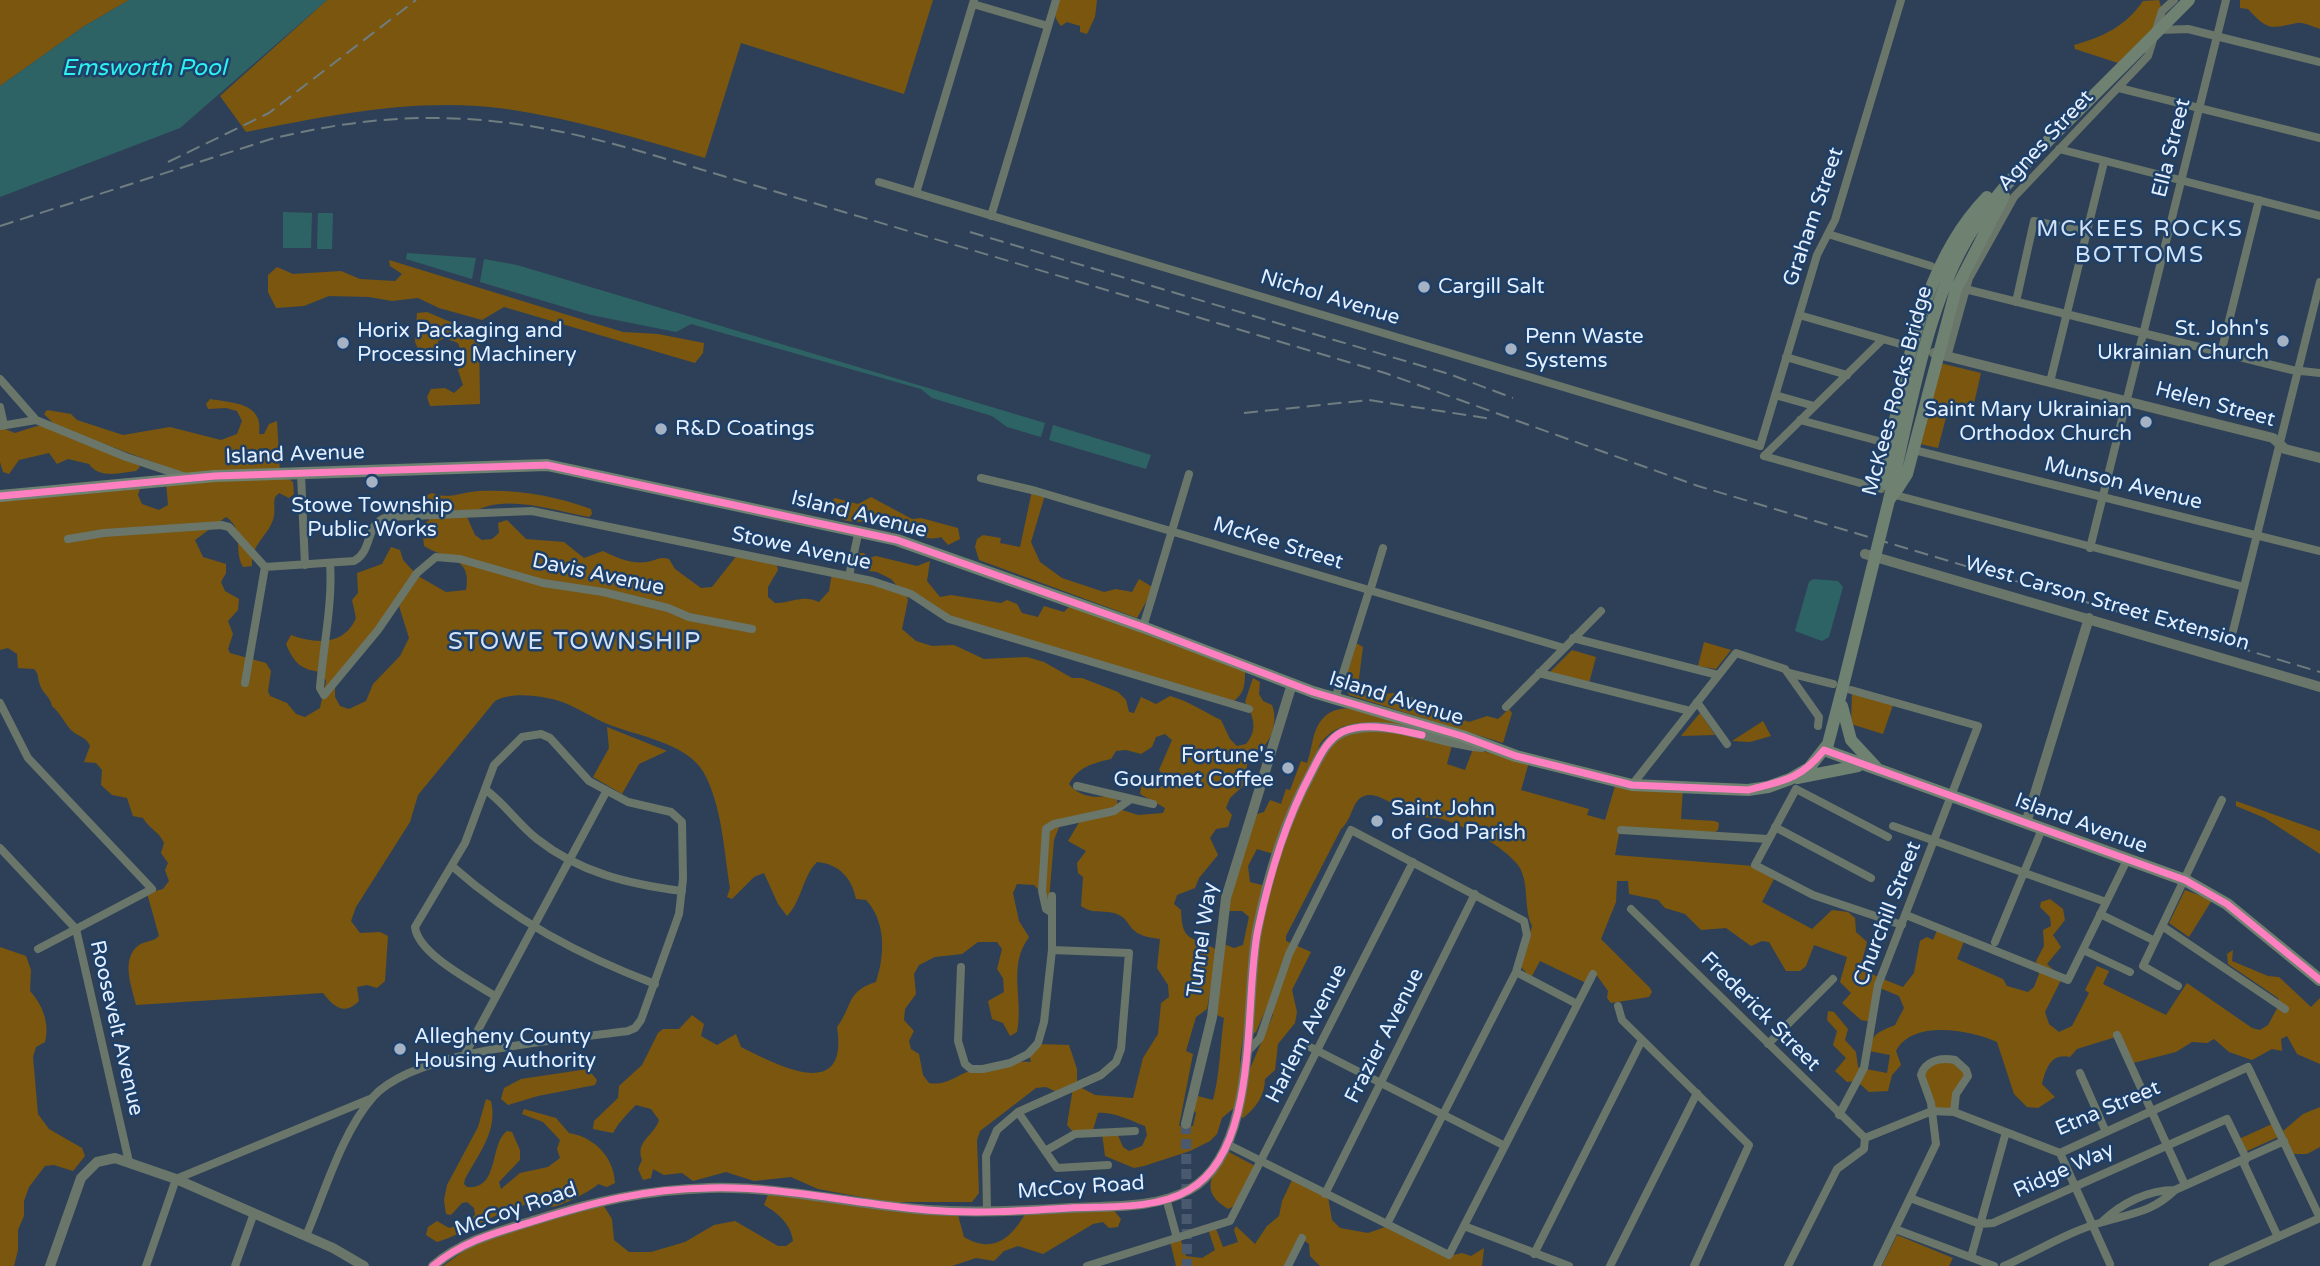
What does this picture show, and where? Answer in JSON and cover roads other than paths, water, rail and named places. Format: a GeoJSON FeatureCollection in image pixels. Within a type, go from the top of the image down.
{"type":"FeatureCollection","features":[{"type":"Feature","properties":{"kind":"main road"},"geometry":{"type":"LineString","coordinates":[[1890,492],[1884,468],[1933,283],[1957,232],[2002,182],[2053,145],[2189,0]]}},
{"type":"Feature","properties":{"kind":"main road"},"geometry":{"type":"LineString","coordinates":[[1890,492],[1907,474],[1965,265],[2005,194],[2025,166]]}},
{"type":"Feature","properties":{"kind":"main road","name":"McKees Rocks Bridge"},"geometry":{"type":"LineString","coordinates":[[1824,750],[1834,728],[1890,492],[1934,317],[1947,278],[1981,217],[2025,166]]}},
{"type":"Feature","properties":{"kind":"main road","name":"Island Avenue"},"geometry":{"type":"LineString","coordinates":[[0,496],[189,478],[479,465],[547,465],[859,530],[939,554],[1335,699],[1462,736],[1484,747],[1632,785],[1748,790],[1811,764]]}},
{"type":"Feature","properties":{"kind":"main road"},"geometry":{"type":"LineString","coordinates":[[1842,690],[1844,722],[1851,740],[1863,756],[1885,774]]}},
{"type":"Feature","properties":{"kind":"main road","name":"Island Avenue"},"geometry":{"type":"LineString","coordinates":[[1760,787],[1793,784],[1824,750],[2185,880],[2217,896],[2319,977]]}},
{"type":"Feature","properties":{"kind":"main road"},"geometry":{"type":"LineString","coordinates":[[1793,784],[1844,767],[1866,767]]}},
{"type":"Feature","properties":{"kind":"street"},"geometry":{"type":"LineString","coordinates":[[991,216],[1056,0]]}},
{"type":"Feature","properties":{"kind":"street","name":"Graham Street"},"geometry":{"type":"LineString","coordinates":[[1760,446],[1817,255],[1828,234],[1900,0]]}},
{"type":"Feature","properties":{"kind":"street","name":"Agnes Street"},"geometry":{"type":"LineString","coordinates":[[1939,355],[1965,289],[2014,197],[2053,145],[2119,88],[2148,56],[2162,11],[2174,0]]}},
{"type":"Feature","properties":{"kind":"street","name":"Ella Street"},"geometry":{"type":"LineString","coordinates":[[2090,548],[2226,0]]}},
{"type":"Feature","properties":{"kind":"street"},"geometry":{"type":"LineString","coordinates":[[916,194],[973,2],[1048,26]]}},
{"type":"Feature","properties":{"kind":"street"},"geometry":{"type":"LineString","coordinates":[[2157,30],[2188,29],[2320,62]]}},
{"type":"Feature","properties":{"kind":"street"},"geometry":{"type":"LineString","coordinates":[[2119,88],[2320,138]]}},
{"type":"Feature","properties":{"kind":"street"},"geometry":{"type":"LineString","coordinates":[[2053,145],[2104,162],[2320,216]]}},
{"type":"Feature","properties":{"kind":"street"},"geometry":{"type":"LineString","coordinates":[[2050,382],[2104,162]]}},
{"type":"Feature","properties":{"kind":"street","name":"Nichol Avenue"},"geometry":{"type":"LineString","coordinates":[[879,182],[1760,446]]}},
{"type":"Feature","properties":{"kind":"street"},"geometry":{"type":"LineString","coordinates":[[2221,352],[2259,200]]}},
{"type":"Feature","properties":{"kind":"street"},"geometry":{"type":"LineString","coordinates":[[2016,302],[2034,221],[2087,232]]}},
{"type":"Feature","properties":{"kind":"street"},"geometry":{"type":"LineString","coordinates":[[1828,234],[1931,266]]}},
{"type":"Feature","properties":{"kind":"street"},"geometry":{"type":"LineString","coordinates":[[2233,631],[2319,287]]}},
{"type":"Feature","properties":{"kind":"street"},"geometry":{"type":"LineString","coordinates":[[1965,289],[2221,352],[2320,373]]}},
{"type":"Feature","properties":{"kind":"street"},"geometry":{"type":"LineString","coordinates":[[1799,315],[1916,349]]}},
{"type":"Feature","properties":{"kind":"street"},"geometry":{"type":"LineString","coordinates":[[1764,456],[1882,340]]}},
{"type":"Feature","properties":{"kind":"street","name":"Helen Street"},"geometry":{"type":"LineString","coordinates":[[1939,355],[2273,438],[2285,449],[2320,458]]}},
{"type":"Feature","properties":{"kind":"street"},"geometry":{"type":"LineString","coordinates":[[1786,357],[1847,375]]}},
{"type":"Feature","properties":{"kind":"street"},"geometry":{"type":"LineString","coordinates":[[0,379],[36,419],[126,457],[189,478]]}},
{"type":"Feature","properties":{"kind":"street"},"geometry":{"type":"LineString","coordinates":[[1775,395],[1814,406]]}},
{"type":"Feature","properties":{"kind":"street"},"geometry":{"type":"LineString","coordinates":[[0,407],[2,425],[36,419]]}},
{"type":"Feature","properties":{"kind":"street"},"geometry":{"type":"LineString","coordinates":[[1800,420],[1886,443]]}},
{"type":"Feature","properties":{"kind":"street"},"geometry":{"type":"LineString","coordinates":[[1760,446],[1764,456]]}},
{"type":"Feature","properties":{"kind":"street","name":"Munson Avenue"},"geometry":{"type":"LineString","coordinates":[[1918,450],[2320,551]]}},
{"type":"Feature","properties":{"kind":"street"},"geometry":{"type":"LineString","coordinates":[[1764,456],[2090,548],[2244,587]]}},
{"type":"Feature","properties":{"kind":"street"},"geometry":{"type":"LineString","coordinates":[[301,474],[305,565]]}},
{"type":"Feature","properties":{"kind":"street"},"geometry":{"type":"LineString","coordinates":[[1143,627],[1189,474]]}},
{"type":"Feature","properties":{"kind":"street","name":"McKee Street"},"geometry":{"type":"LineString","coordinates":[[981,478],[1172,531],[1564,648]]}},
{"type":"Feature","properties":{"kind":"street","name":"Stowe Avenue"},"geometry":{"type":"LineString","coordinates":[[330,564],[354,561],[366,548],[371,528],[377,520],[387,517],[532,511],[849,576],[904,591],[949,619],[1249,709]]}},
{"type":"Feature","properties":{"kind":"street"},"geometry":{"type":"LineString","coordinates":[[68,539],[104,533],[221,524],[229,527],[265,567]]}},
{"type":"Feature","properties":{"kind":"street"},"geometry":{"type":"LineString","coordinates":[[849,576],[859,530]]}},
{"type":"Feature","properties":{"kind":"street"},"geometry":{"type":"LineString","coordinates":[[1335,699],[1383,548]]}},
{"type":"Feature","properties":{"kind":"street","name":"West Carson Street Extension"},"geometry":{"type":"LineString","coordinates":[[1865,554],[2320,687]]}},
{"type":"Feature","properties":{"kind":"street","name":"Davis Avenue"},"geometry":{"type":"LineString","coordinates":[[330,564],[331,592],[323,637],[320,688],[327,695],[379,631],[418,573],[436,557],[460,559],[543,583],[603,592],[668,608],[689,617],[752,629]]}},
{"type":"Feature","properties":{"kind":"street"},"geometry":{"type":"LineString","coordinates":[[265,567],[330,564]]}},
{"type":"Feature","properties":{"kind":"street"},"geometry":{"type":"LineString","coordinates":[[245,683],[265,567]]}},
{"type":"Feature","properties":{"kind":"street"},"geometry":{"type":"LineString","coordinates":[[1506,707],[1601,611]]}},
{"type":"Feature","properties":{"kind":"street"},"geometry":{"type":"LineString","coordinates":[[2026,823],[2089,618]]}},
{"type":"Feature","properties":{"kind":"street"},"geometry":{"type":"LineString","coordinates":[[1573,638],[1718,675]]}},
{"type":"Feature","properties":{"kind":"street"},"geometry":{"type":"LineString","coordinates":[[1632,785],[1735,653],[1777,665],[1789,673],[1842,690]]}},
{"type":"Feature","properties":{"kind":"street"},"geometry":{"type":"LineString","coordinates":[[1539,673],[1690,711]]}},
{"type":"Feature","properties":{"kind":"street"},"geometry":{"type":"LineString","coordinates":[[1789,673],[1819,717],[1818,726]]}},
{"type":"Feature","properties":{"kind":"street","name":"Tunnel Way"},"geometry":{"type":"LineString","coordinates":[[1186,1124],[1212,1017],[1226,898],[1292,684]]}},
{"type":"Feature","properties":{"kind":"street","name":"Churchill Street"},"geometry":{"type":"LineString","coordinates":[[1839,1115],[1864,1068],[1874,1001],[1978,726],[1842,690]]}},
{"type":"Feature","properties":{"kind":"street"},"geometry":{"type":"LineString","coordinates":[[1697,702],[1727,744]]}},
{"type":"Feature","properties":{"kind":"street"},"geometry":{"type":"LineString","coordinates":[[0,703],[28,758],[152,889],[38,949]]}},
{"type":"Feature","properties":{"kind":"street","name":"McCoy Road"},"geometry":{"type":"LineString","coordinates":[[433,1266],[453,1250],[474,1239],[603,1199],[661,1192],[753,1188],[926,1210],[987,1212],[1126,1205],[1166,1198],[1189,1190],[1229,1145],[1248,1051],[1258,931],[1291,816],[1330,741],[1347,730],[1375,728],[1459,745],[1484,747]]}},
{"type":"Feature","properties":{"kind":"street"},"geometry":{"type":"LineString","coordinates":[[146,1266],[176,1179],[372,1098],[400,1077],[464,1056],[631,1030],[641,1020],[676,927],[682,891],[682,822],[671,812],[628,802],[606,792],[575,769],[550,738],[532,733],[522,737],[500,756],[471,831],[418,918],[416,935],[440,960],[495,996]]}},
{"type":"Feature","properties":{"kind":"street"},"geometry":{"type":"LineString","coordinates":[[1888,837],[1793,784],[1755,865],[1807,893],[1902,925]]}},
{"type":"Feature","properties":{"kind":"street"},"geometry":{"type":"LineString","coordinates":[[1077,786],[1153,804]]}},
{"type":"Feature","properties":{"kind":"street"},"geometry":{"type":"LineString","coordinates":[[486,790],[538,840],[569,859],[611,880],[682,891]]}},
{"type":"Feature","properties":{"kind":"street"},"geometry":{"type":"LineString","coordinates":[[464,1056],[606,792]]}},
{"type":"Feature","properties":{"kind":"street"},"geometry":{"type":"LineString","coordinates":[[1052,913],[1046,909],[1042,891],[1046,829],[1054,824],[1114,811],[1131,799]]}},
{"type":"Feature","properties":{"kind":"street"},"geometry":{"type":"LineString","coordinates":[[2178,986],[2143,966],[2222,800]]}},
{"type":"Feature","properties":{"kind":"street"},"geometry":{"type":"LineString","coordinates":[[1892,826],[2106,902]]}},
{"type":"Feature","properties":{"kind":"street"},"geometry":{"type":"LineString","coordinates":[[1775,827],[1871,878]]}},
{"type":"Feature","properties":{"kind":"street"},"geometry":{"type":"LineString","coordinates":[[1995,942],[2042,829]]}},
{"type":"Feature","properties":{"kind":"street"},"geometry":{"type":"LineString","coordinates":[[1248,1051],[1260,1038],[1289,954],[1351,830],[1475,894],[1527,925],[1527,935],[1516,972],[1387,1224]]}},
{"type":"Feature","properties":{"kind":"street"},"geometry":{"type":"LineString","coordinates":[[1621,830],[1769,839]]}},
{"type":"Feature","properties":{"kind":"street","name":"Roosevelt Avenue"},"geometry":{"type":"LineString","coordinates":[[0,848],[76,929],[129,1162]]}},
{"type":"Feature","properties":{"kind":"street"},"geometry":{"type":"LineString","coordinates":[[1906,915],[2068,980],[2126,860]]}},
{"type":"Feature","properties":{"kind":"street","name":"Harlem Avenue"},"geometry":{"type":"LineString","coordinates":[[1177,1238],[1230,1221],[1413,862]]}},
{"type":"Feature","properties":{"kind":"street"},"geometry":{"type":"LineString","coordinates":[[452,866],[501,907],[532,928],[574,950],[655,984]]}},
{"type":"Feature","properties":{"kind":"street","name":"Frazier Avenue"},"geometry":{"type":"LineString","coordinates":[[1325,1194],[1475,894]]}},
{"type":"Feature","properties":{"kind":"street"},"geometry":{"type":"LineString","coordinates":[[961,967],[958,1041],[960,1055],[968,1067],[979,1070],[1003,1065],[1034,1049],[1043,1029],[1052,950],[1052,896]]}},
{"type":"Feature","properties":{"kind":"street","name":"Frederick Street"},"geometry":{"type":"LineString","coordinates":[[1631,909],[1839,1115],[1866,1138]]}},
{"type":"Feature","properties":{"kind":"street"},"geometry":{"type":"LineString","coordinates":[[2100,914],[2155,940]]}},
{"type":"Feature","properties":{"kind":"street"},"geometry":{"type":"LineString","coordinates":[[2162,926],[2285,1009]]}},
{"type":"Feature","properties":{"kind":"street"},"geometry":{"type":"LineString","coordinates":[[987,1212],[987,1149],[997,1130],[1018,1112],[1101,1075],[1116,1062],[1121,1049],[1129,953],[1052,950]]}},
{"type":"Feature","properties":{"kind":"street"},"geometry":{"type":"LineString","coordinates":[[2083,950],[2130,972]]}},
{"type":"Feature","properties":{"kind":"street"},"geometry":{"type":"LineString","coordinates":[[1516,972],[1577,1004]]}},
{"type":"Feature","properties":{"kind":"street"},"geometry":{"type":"LineString","coordinates":[[1229,1145],[1449,1255],[1593,974]]}},
{"type":"Feature","properties":{"kind":"street"},"geometry":{"type":"LineString","coordinates":[[1768,1044],[1833,978]]}},
{"type":"Feature","properties":{"kind":"street"},"geometry":{"type":"LineString","coordinates":[[1618,1006],[1622,1020],[1748,1142],[1747,1156],[1694,1266]]}},
{"type":"Feature","properties":{"kind":"street"},"geometry":{"type":"LineString","coordinates":[[2117,1035],[2185,1185]]}},
{"type":"Feature","properties":{"kind":"street"},"geometry":{"type":"LineString","coordinates":[[1534,1254],[1642,1040]]}},
{"type":"Feature","properties":{"kind":"street"},"geometry":{"type":"LineString","coordinates":[[1308,1046],[1505,1146]]}},
{"type":"Feature","properties":{"kind":"street"},"geometry":{"type":"LineString","coordinates":[[1877,1266],[1936,1144],[1932,1111],[1921,1079],[1922,1071],[1932,1062],[1948,1059],[1961,1064],[1968,1076],[1956,1094],[1954,1112]]}},
{"type":"Feature","properties":{"kind":"street","name":"Etna Street"},"geometry":{"type":"LineString","coordinates":[[1866,1138],[1932,1111],[1954,1112],[2060,1153],[2243,1068],[2252,1070],[2284,1140]]}},
{"type":"Feature","properties":{"kind":"street"},"geometry":{"type":"LineString","coordinates":[[2080,1073],[2106,1132]]}},
{"type":"Feature","properties":{"kind":"street"},"geometry":{"type":"LineString","coordinates":[[1610,1266],[1697,1093]]}},
{"type":"Feature","properties":{"kind":"street"},"geometry":{"type":"LineString","coordinates":[[306,1236],[352,1128],[372,1098]]}},
{"type":"Feature","properties":{"kind":"street"},"geometry":{"type":"LineString","coordinates":[[1018,1112],[1057,1168],[1108,1166]]}},
{"type":"Feature","properties":{"kind":"street","name":"Ridge Way"},"geometry":{"type":"LineString","coordinates":[[1980,1224],[1993,1223],[2223,1119],[2229,1122],[2245,1161]]}},
{"type":"Feature","properties":{"kind":"street"},"geometry":{"type":"LineString","coordinates":[[1045,1151],[1074,1134],[1135,1131]]}},
{"type":"Feature","properties":{"kind":"street"},"geometry":{"type":"LineString","coordinates":[[1971,1257],[2006,1132]]}},
{"type":"Feature","properties":{"kind":"street"},"geometry":{"type":"LineString","coordinates":[[1788,1266],[1837,1169],[1864,1149],[1866,1138]]}},
{"type":"Feature","properties":{"kind":"street"},"geometry":{"type":"LineString","coordinates":[[2004,1266],[2103,1221],[2127,1203],[2158,1190],[2175,1190],[2245,1161],[2284,1140],[2320,1218],[2213,1266]]}},
{"type":"Feature","properties":{"kind":"street"},"geometry":{"type":"LineString","coordinates":[[2060,1153],[2110,1264]]}},
{"type":"Feature","properties":{"kind":"street"},"geometry":{"type":"LineString","coordinates":[[50,1266],[81,1178],[88,1168],[106,1159],[129,1162],[176,1179],[306,1236],[364,1266]]}},
{"type":"Feature","properties":{"kind":"street"},"geometry":{"type":"LineString","coordinates":[[2245,1161],[2278,1237]]}},
{"type":"Feature","properties":{"kind":"street"},"geometry":{"type":"LineString","coordinates":[[1087,1266],[1177,1238],[1166,1198]]}},
{"type":"Feature","properties":{"kind":"street"},"geometry":{"type":"LineString","coordinates":[[1910,1198],[1980,1224]]}},
{"type":"Feature","properties":{"kind":"street"},"geometry":{"type":"LineString","coordinates":[[235,1266],[254,1213]]}},
{"type":"Feature","properties":{"kind":"street"},"geometry":{"type":"LineString","coordinates":[[1464,1226],[1569,1266]]}},
{"type":"Feature","properties":{"kind":"street"},"geometry":{"type":"LineString","coordinates":[[1895,1229],[1994,1266]]}},
{"type":"Feature","properties":{"kind":"street"},"geometry":{"type":"LineString","coordinates":[[1288,1266],[1303,1238]]}},
{"type":"Feature","properties":{"kind":"water","name":"Emsworth Pool"},"geometry":{"type":"Polygon","coordinates":[[[129,0],[327,0],[180,128],[0,197],[0,86],[83,27],[129,0]]]}},
{"type":"Feature","properties":{"kind":"water"},"geometry":{"type":"Polygon","coordinates":[[[283,212],[312,213],[311,248],[283,248],[283,212]]]}},
{"type":"Feature","properties":{"kind":"water"},"geometry":{"type":"Polygon","coordinates":[[[318,213],[333,213],[332,249],[317,249],[318,213]]]}},
{"type":"Feature","properties":{"kind":"water"},"geometry":{"type":"Polygon","coordinates":[[[407,253],[476,258],[472,279],[406,259],[407,253]]]}},
{"type":"Feature","properties":{"kind":"water"},"geometry":{"type":"Polygon","coordinates":[[[484,259],[517,265],[1045,423],[1041,437],[1007,427],[992,416],[932,398],[921,389],[691,324],[676,332],[591,315],[480,282],[484,259]]]}},
{"type":"Feature","properties":{"kind":"water"},"geometry":{"type":"Polygon","coordinates":[[[1053,425],[1151,455],[1146,469],[1049,440],[1053,425]]]}},
{"type":"Feature","properties":{"kind":"water"},"geometry":{"type":"Polygon","coordinates":[[[1813,579],[1838,581],[1843,587],[1829,637],[1822,641],[1795,631],[1809,582],[1813,579]]]}},
{"type":"Feature","properties":{"kind":"tunnel"},"geometry":{"type":"LineString","coordinates":[[1186,1124],[1187,1266]]}},
{"type":"Feature","properties":{"kind":"railway"},"geometry":{"type":"LineString","coordinates":[[168,162],[269,113],[416,0]]}},
{"type":"Feature","properties":{"kind":"railway"},"geometry":{"type":"LineString","coordinates":[[0,226],[271,139],[321,128],[415,118],[505,122],[550,130],[646,153],[1385,373],[1698,486],[2320,672]]}},
{"type":"Feature","properties":{"kind":"railway"},"geometry":{"type":"LineString","coordinates":[[970,232],[1449,374],[1513,398]]}},
{"type":"Feature","properties":{"kind":"railway"},"geometry":{"type":"LineString","coordinates":[[1244,413],[1369,400],[1492,419]]}},
{"type":"Feature","properties":{"kind":"place","name":"Cargill Salt"},"geometry":{"type":"Point","coordinates":[1424,287]}},
{"type":"Feature","properties":{"kind":"place","name":"St. John's Ukrainian Church"},"geometry":{"type":"Point","coordinates":[2283,341]}},
{"type":"Feature","properties":{"kind":"place","name":"Horix Packaging and Processing Machinery"},"geometry":{"type":"Point","coordinates":[343,343]}},
{"type":"Feature","properties":{"kind":"place","name":"Penn Waste Systems"},"geometry":{"type":"Point","coordinates":[1511,349]}},
{"type":"Feature","properties":{"kind":"place","name":"Saint Mary Ukrainian Orthodox Church"},"geometry":{"type":"Point","coordinates":[2146,422]}},
{"type":"Feature","properties":{"kind":"place","name":"R&D Coatings"},"geometry":{"type":"Point","coordinates":[661,429]}},
{"type":"Feature","properties":{"kind":"place","name":"Stowe Township Public Works"},"geometry":{"type":"Point","coordinates":[372,482]}},
{"type":"Feature","properties":{"kind":"place","name":"Fortune's Gourmet Coffee"},"geometry":{"type":"Point","coordinates":[1288,768]}},
{"type":"Feature","properties":{"kind":"place","name":"Saint John of God Parish"},"geometry":{"type":"Point","coordinates":[1377,821]}},
{"type":"Feature","properties":{"kind":"place","name":"Allegheny County Housing Authority"},"geometry":{"type":"Point","coordinates":[400,1049]}},
{"type":"Feature","properties":{"kind":"district","name":"MCKEES ROCKS BOTTOMS"},"geometry":{"type":"Point","coordinates":[2140,243]}},
{"type":"Feature","properties":{"kind":"district","name":"STOWE TOWNSHIP"},"geometry":{"type":"Point","coordinates":[575,643]}}]}
